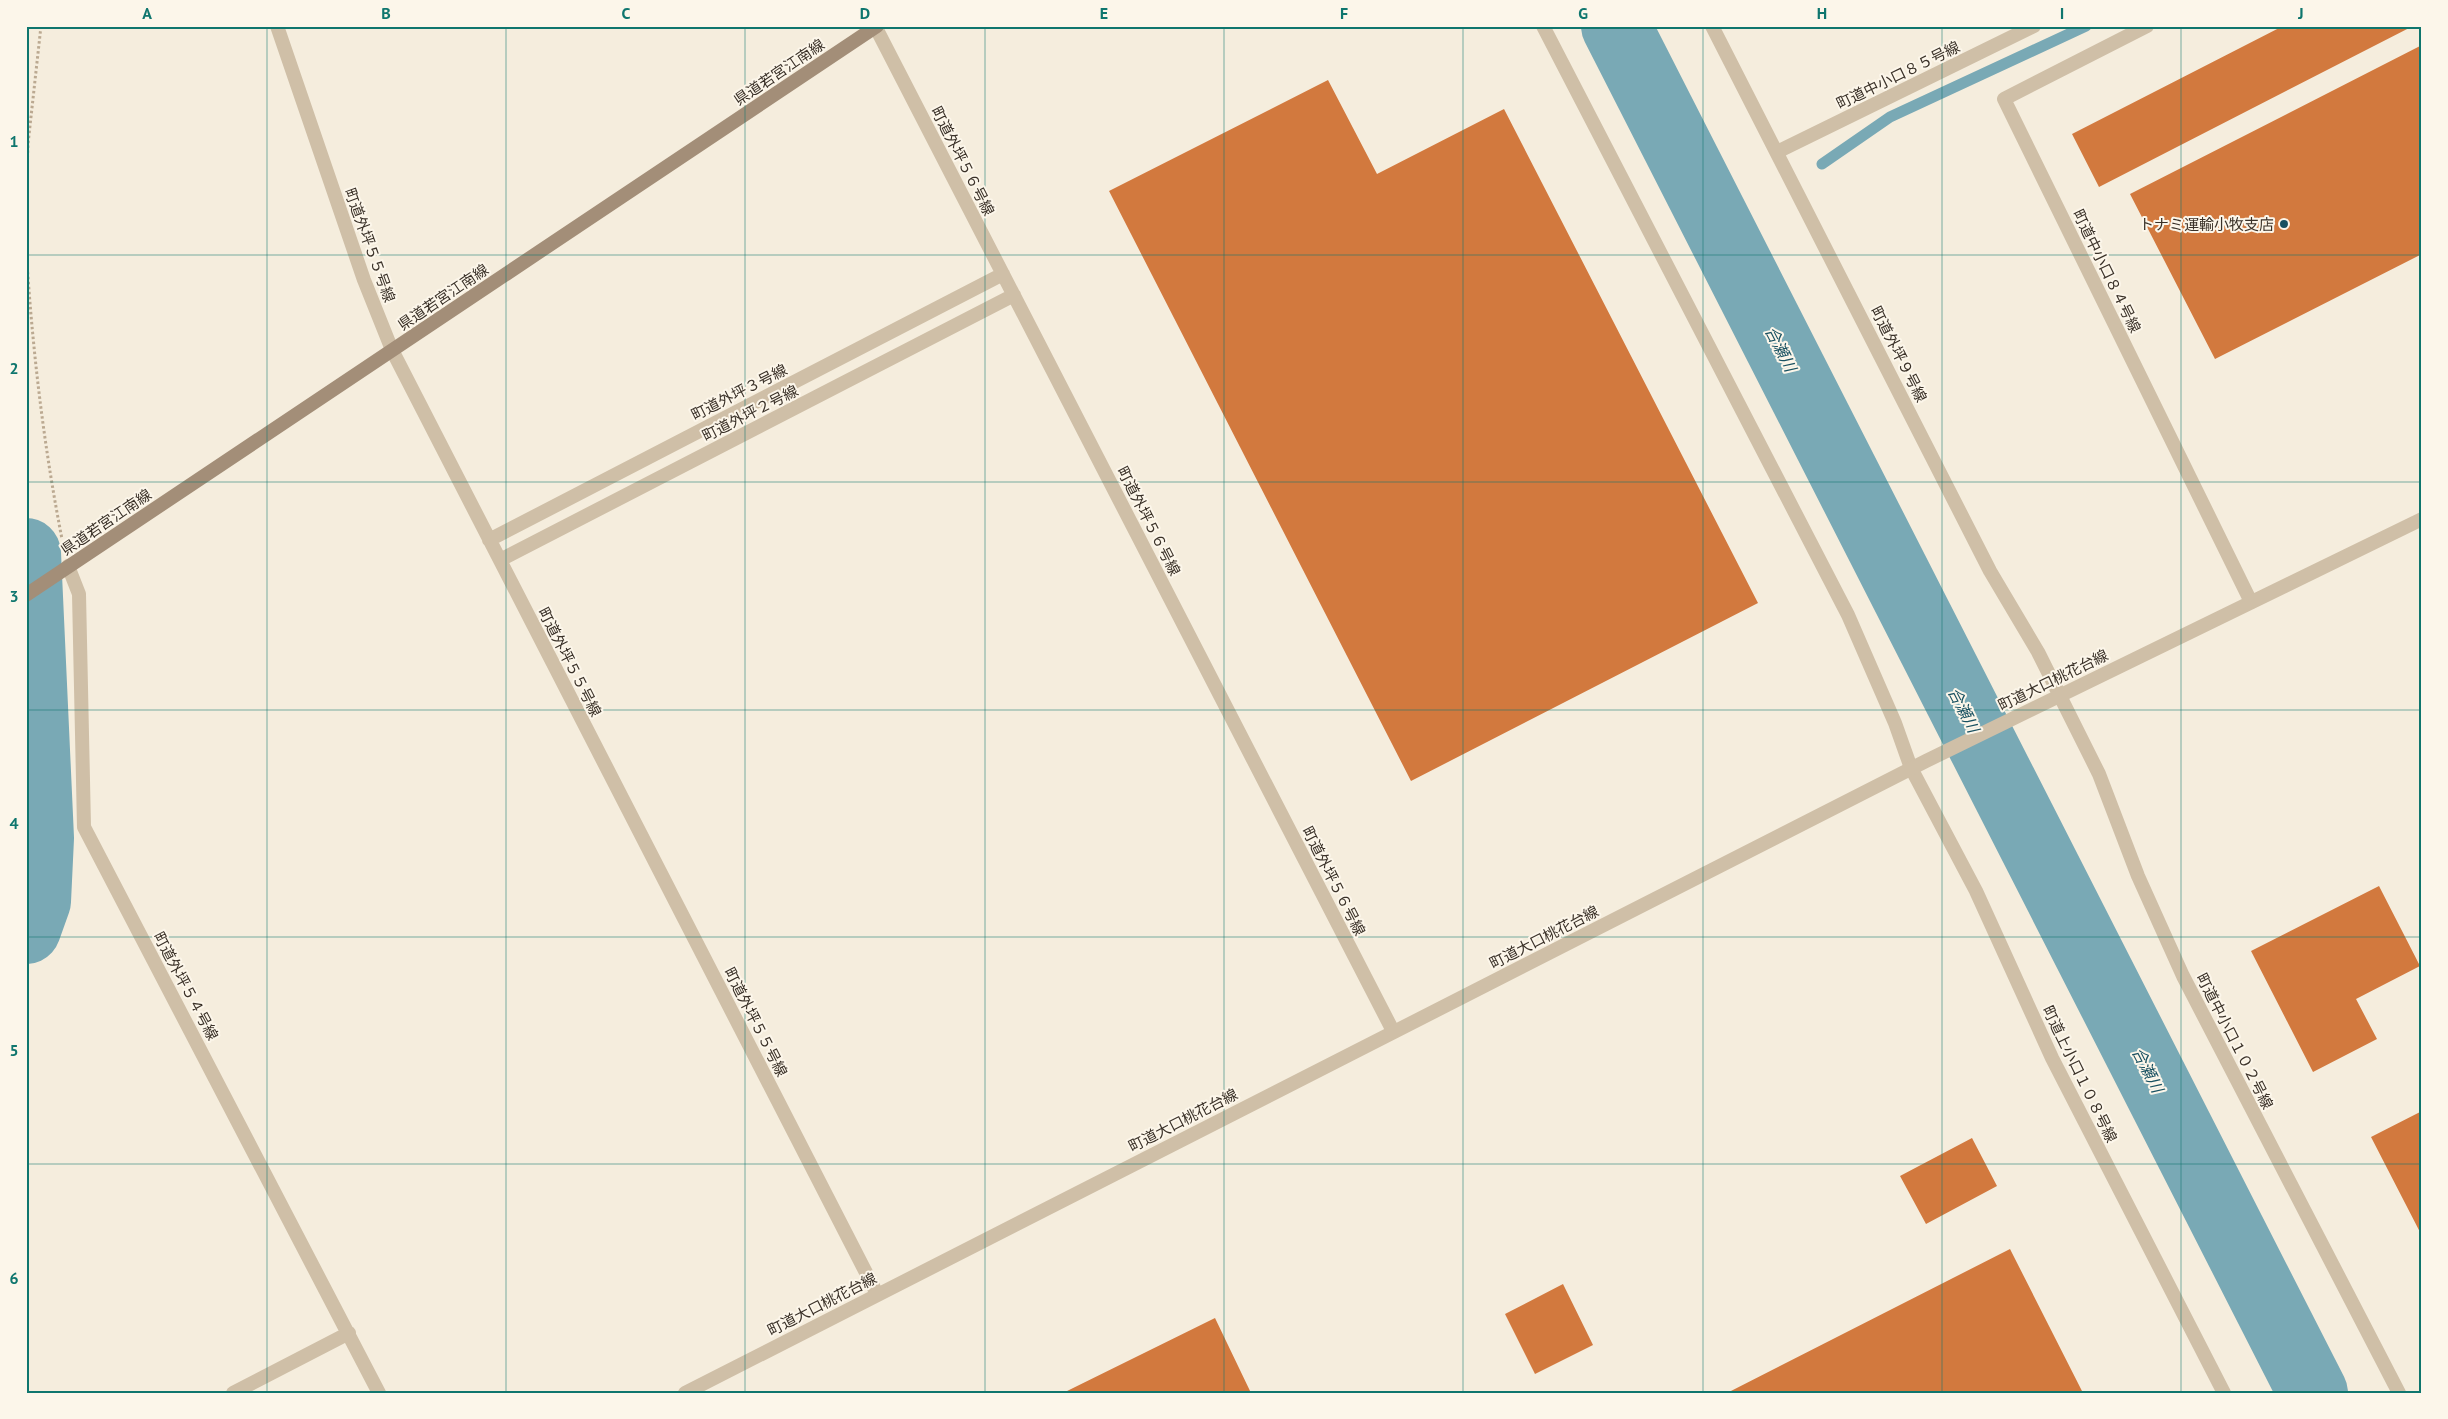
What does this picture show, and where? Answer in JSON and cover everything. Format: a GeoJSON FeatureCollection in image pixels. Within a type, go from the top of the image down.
{"type":"FeatureCollection","features":[{"type":"Feature","properties":{"kind":"main road","name":"県道若宮江南線"},"geometry":{"type":"LineString","coordinates":[[26,595],[876,27]]}},
{"type":"Feature","properties":{"kind":"street","name":"町道外坪５５号線"},"geometry":{"type":"LineString","coordinates":[[277,26],[364,280],[392,350],[877,1294]]}},
{"type":"Feature","properties":{"kind":"street","name":"町道上小口１０８号線"},"geometry":{"type":"LineString","coordinates":[[1543,26],[1848,615],[1895,723],[1911,768],[1976,891],[2052,1058],[2224,1393]]}},
{"type":"Feature","properties":{"kind":"street","name":"町道外坪９号線"},"geometry":{"type":"LineString","coordinates":[[1712,26],[1990,571],[2038,652],[2060,695]]}},
{"type":"Feature","properties":{"kind":"street","name":"町道中小口８５号線"},"geometry":{"type":"LineString","coordinates":[[1777,152],[2034,26]]}},
{"type":"Feature","properties":{"kind":"street","name":"町道中小口８４号線"},"geometry":{"type":"LineString","coordinates":[[2147,26],[2004,98],[2251,602]]}},
{"type":"Feature","properties":{"kind":"street","name":"町道外坪５６号線"},"geometry":{"type":"LineString","coordinates":[[876,27],[1393,1032]]}},
{"type":"Feature","properties":{"kind":"street","name":"町道外坪３号線"},"geometry":{"type":"LineString","coordinates":[[490,540],[1003,274]]}},
{"type":"Feature","properties":{"kind":"street","name":"町道外坪２号線"},"geometry":{"type":"LineString","coordinates":[[500,560],[1014,295]]}},
{"type":"Feature","properties":{"kind":"street","name":"町道大口桃花台線"},"geometry":{"type":"LineString","coordinates":[[685,1393],[1911,768],[2422,519]]}},
{"type":"Feature","properties":{"kind":"street","name":"町道外坪５４号線"},"geometry":{"type":"LineString","coordinates":[[62,570],[79,594],[84,827],[379,1393]]}},
{"type":"Feature","properties":{"kind":"street","name":"町道中小口１０２号線"},"geometry":{"type":"LineString","coordinates":[[2060,695],[2099,774],[2138,876],[2182,976],[2399,1393]]}},
{"type":"Feature","properties":{"kind":"street"},"geometry":{"type":"LineString","coordinates":[[234,1393],[349,1333]]}},
{"type":"Feature","properties":{"kind":"path"},"geometry":{"type":"LineString","coordinates":[[26,198],[28,144],[41,26]]}},
{"type":"Feature","properties":{"kind":"path"},"geometry":{"type":"LineString","coordinates":[[26,247],[31,333],[43,438],[62,570]]}},
{"type":"Feature","properties":{"kind":"building"},"geometry":{"type":"Polygon","coordinates":[[[2283,26],[2413,26],[2099,187],[2072,134],[2283,26]]]}},
{"type":"Feature","properties":{"kind":"building","name":"トナミ運輸小牧支店"},"geometry":{"type":"Polygon","coordinates":[[[2422,45],[2422,254],[2215,359],[2130,194],[2422,45]]]}},
{"type":"Feature","properties":{"kind":"building"},"geometry":{"type":"Polygon","coordinates":[[[1328,80],[1377,174],[1504,109],[1758,603],[1411,781],[1109,191],[1328,80]]]}},
{"type":"Feature","properties":{"kind":"building"},"geometry":{"type":"Polygon","coordinates":[[[2379,886],[2420,966],[2356,999],[2377,1039],[2313,1072],[2251,951],[2379,886]]]}},
{"type":"Feature","properties":{"kind":"building"},"geometry":{"type":"Polygon","coordinates":[[[2422,1111],[2422,1236],[2371,1137],[2422,1111]]]}},
{"type":"Feature","properties":{"kind":"building"},"geometry":{"type":"Polygon","coordinates":[[[1972,1138],[1997,1186],[1926,1224],[1900,1176],[1972,1138]]]}},
{"type":"Feature","properties":{"kind":"building"},"geometry":{"type":"Polygon","coordinates":[[[2010,1249],[2083,1393],[1727,1393],[2010,1249]]]}},
{"type":"Feature","properties":{"kind":"building"},"geometry":{"type":"Polygon","coordinates":[[[1563,1284],[1593,1345],[1535,1374],[1505,1314],[1563,1284]]]}},
{"type":"Feature","properties":{"kind":"building"},"geometry":{"type":"Polygon","coordinates":[[[1215,1318],[1251,1393],[1063,1393],[1215,1318]]]}},
{"type":"Feature","properties":{"kind":"waterway","name":"合瀬川"},"geometry":{"type":"LineString","coordinates":[[1616,26],[2313,1393]]}},
{"type":"Feature","properties":{"kind":"waterway"},"geometry":{"type":"LineString","coordinates":[[1822,164],[1890,117],[2086,26]]}},
{"type":"Feature","properties":{"kind":"waterway"},"geometry":{"type":"LineString","coordinates":[[26,553],[39,838],[36,901],[26,929]]}},
{"type":"Feature","properties":{"kind":"place","name":"トナミ運輸小牧支店"},"geometry":{"type":"Point","coordinates":[2284,224]}}]}
